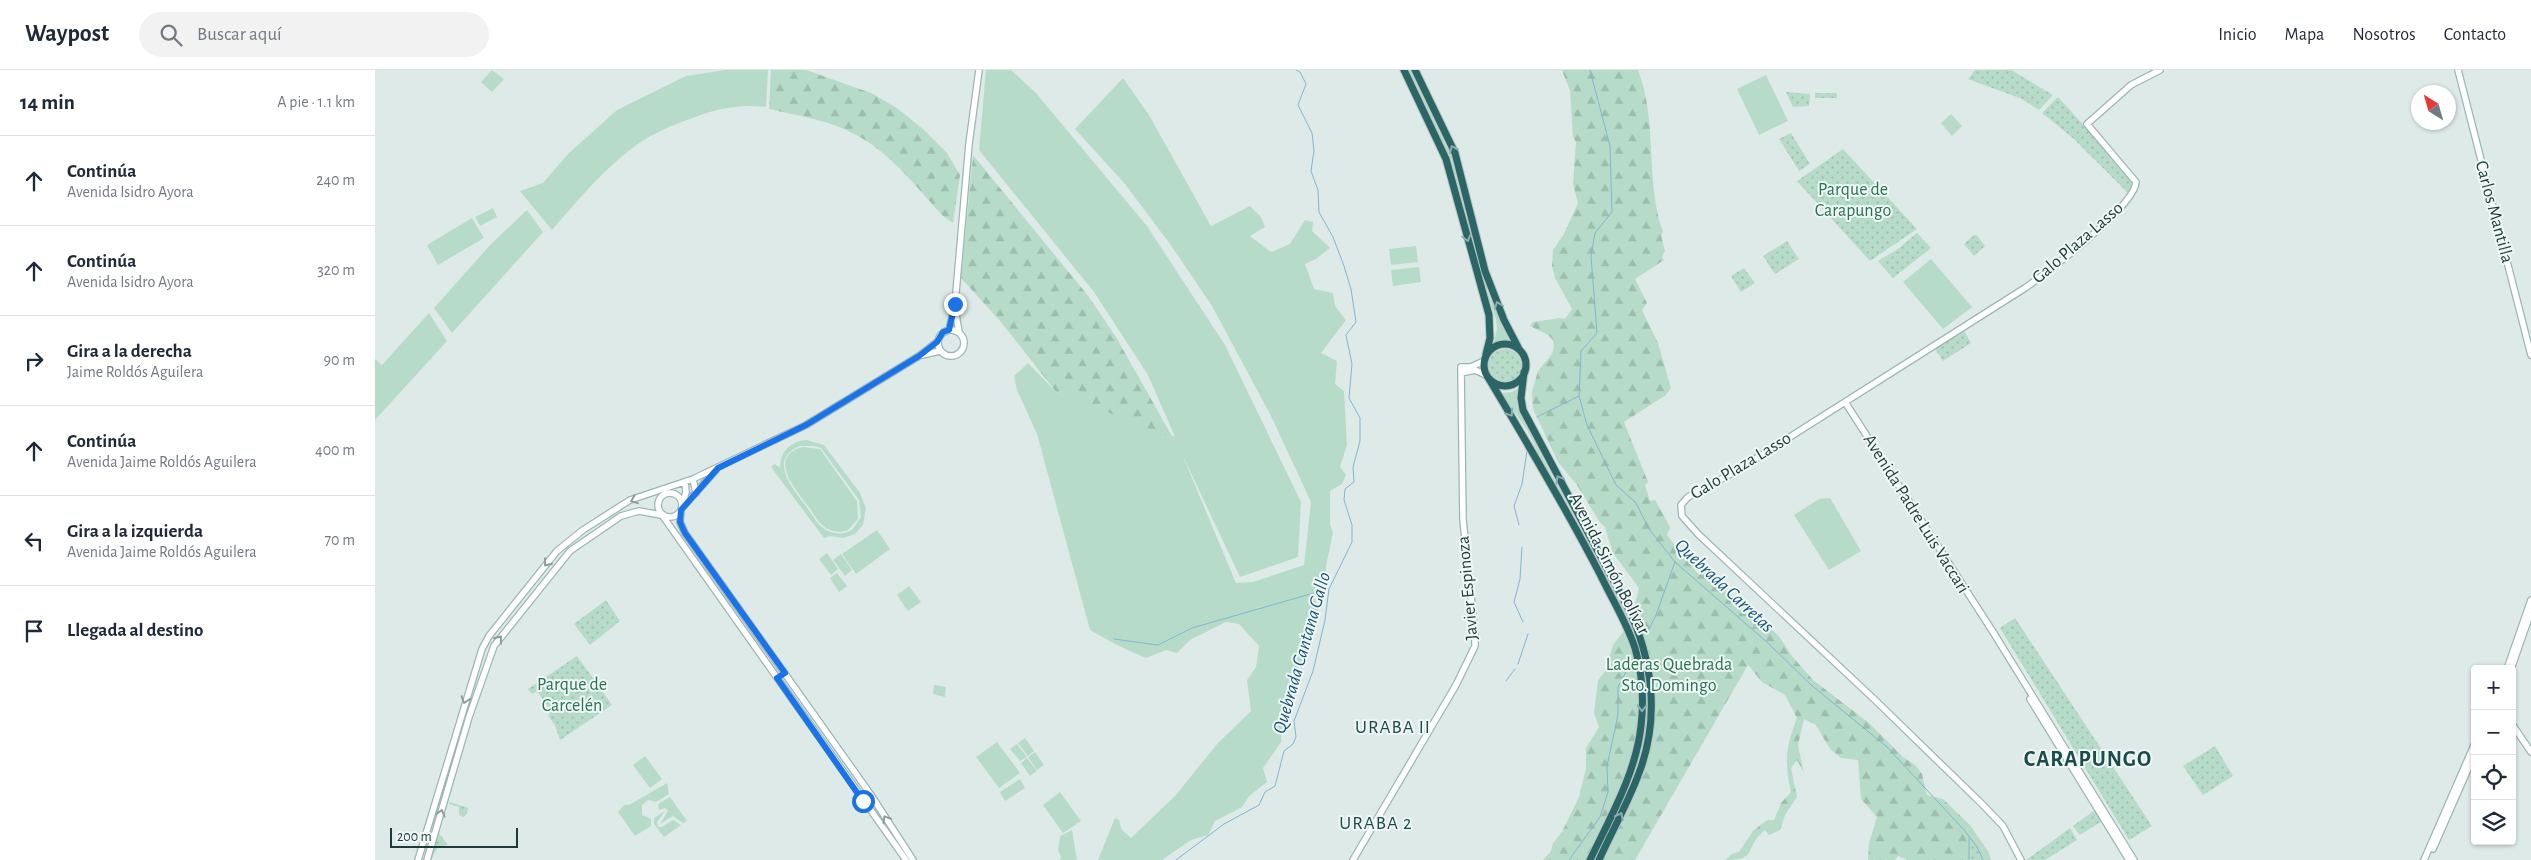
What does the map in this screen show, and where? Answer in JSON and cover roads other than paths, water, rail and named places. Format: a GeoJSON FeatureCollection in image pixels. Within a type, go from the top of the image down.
{"type":"FeatureCollection","features":[{"type":"Feature","properties":{"kind":"highway","name":"Avenida Simón Bolívar"},"geometry":{"type":"LineString","coordinates":[[1404,70],[1446,159],[1489,315],[1490,338],[1485,357],[1487,377],[1531,448],[1581,537],[1635,648],[1643,704],[1639,740],[1626,782],[1590,860]]}},
{"type":"Feature","properties":{"kind":"highway","name":"Avenida Simón Bolívar"},"geometry":{"type":"LineString","coordinates":[[1415,70],[1455,153],[1485,271],[1504,320],[1525,360],[1521,398],[1523,410],[1599,551],[1644,644],[1652,706],[1645,756],[1633,789],[1599,860]]}},
{"type":"Feature","properties":{"kind":"highway"},"geometry":{"type":"LineString","coordinates":[[1485,357],[1490,349],[1501,344],[1507,344],[1519,349]]}},
{"type":"Feature","properties":{"kind":"highway"},"geometry":{"type":"LineString","coordinates":[[1487,377],[1499,385],[1511,385],[1517,382],[1525,372]]}},
{"type":"Feature","properties":{"kind":"street"},"geometry":{"type":"LineString","coordinates":[[949,330],[955,304],[969,144],[979,70]]}},
{"type":"Feature","properties":{"kind":"street","name":"Galo Plaza Lasso"},"geometry":{"type":"LineString","coordinates":[[2021,860],[2003,826],[1682,516],[1681,505],[1688,497],[1736,471],[2045,275],[2131,197],[2136,188],[2136,182],[2087,124],[2131,85],[2160,70]]}},
{"type":"Feature","properties":{"kind":"street","name":"Carlos Mantilla"},"geometry":{"type":"LineString","coordinates":[[2458,70],[2531,355]]}},
{"type":"Feature","properties":{"kind":"street"},"geometry":{"type":"LineString","coordinates":[[919,356],[940,351],[951,357],[960,353],[964,341],[959,332],[955,304]]}},
{"type":"Feature","properties":{"kind":"street"},"geometry":{"type":"LineString","coordinates":[[418,860],[450,750],[485,642],[557,551],[583,530],[630,500],[693,479],[806,425],[919,356],[937,342],[940,335],[949,330],[959,332]]}},
{"type":"Feature","properties":{"kind":"street"},"geometry":{"type":"LineString","coordinates":[[937,342],[940,351]]}},
{"type":"Feature","properties":{"kind":"street"},"geometry":{"type":"LineString","coordinates":[[1461,370],[1471,367],[1485,357]]}},
{"type":"Feature","properties":{"kind":"street"},"geometry":{"type":"LineString","coordinates":[[1461,370],[1475,370],[1487,377]]}},
{"type":"Feature","properties":{"kind":"street","name":"Javier Espinoza"},"geometry":{"type":"LineString","coordinates":[[1353,860],[1456,685],[1475,646],[1463,520],[1461,370]]}},
{"type":"Feature","properties":{"kind":"street","name":"Avenida Padre Luis Vaccari"},"geometry":{"type":"LineString","coordinates":[[1845,402],[2134,860]]}},
{"type":"Feature","properties":{"kind":"street"},"geometry":{"type":"LineString","coordinates":[[427,860],[458,752],[492,648],[572,549],[621,516],[639,511],[671,515],[682,507],[718,468]]}},
{"type":"Feature","properties":{"kind":"street"},"geometry":{"type":"LineString","coordinates":[[693,479],[695,493]]}},
{"type":"Feature","properties":{"kind":"street"},"geometry":{"type":"LineString","coordinates":[[682,483],[658,504],[658,511],[906,860]]}},
{"type":"Feature","properties":{"kind":"street"},"geometry":{"type":"LineString","coordinates":[[682,483],[686,492],[680,522],[685,533],[871,795],[913,860]]}},
{"type":"Feature","properties":{"kind":"street"},"geometry":{"type":"LineString","coordinates":[[669,494],[679,496],[682,507]]}},
{"type":"Feature","properties":{"kind":"street"},"geometry":{"type":"LineString","coordinates":[[2508,665],[2531,600]]}},
{"type":"Feature","properties":{"kind":"street"},"geometry":{"type":"LineString","coordinates":[[2512,665],[2531,612]]}},
{"type":"Feature","properties":{"kind":"street","name":"Avenida Padre Luis Vaccari"},"geometry":{"type":"LineString","coordinates":[[1988,626],[1989,634],[2129,860]]}},
{"type":"Feature","properties":{"kind":"street"},"geometry":{"type":"LineString","coordinates":[[777,678],[785,673]]}},
{"type":"Feature","properties":{"kind":"street"},"geometry":{"type":"LineString","coordinates":[[2516,730],[2531,752]]}},
{"type":"Feature","properties":{"kind":"street"},"geometry":{"type":"LineString","coordinates":[[450,750],[458,752]]}},
{"type":"Feature","properties":{"kind":"street"},"geometry":{"type":"LineString","coordinates":[[2424,860],[2471,751]]}},
{"type":"Feature","properties":{"kind":"street"},"geometry":{"type":"LineString","coordinates":[[2428,860],[2474,755]]}},
{"type":"Feature","properties":{"kind":"waterway","name":"Quebrada Cantana Gallo"},"geometry":{"type":"LineString","coordinates":[[1176,860],[1224,824],[1259,805],[1265,792],[1275,786],[1284,751],[1293,744],[1296,737],[1294,721],[1313,671],[1325,620],[1329,589],[1352,542],[1352,525],[1344,500],[1345,489],[1354,482],[1353,467],[1360,441],[1360,418],[1349,398],[1352,364],[1346,335],[1356,322],[1351,289],[1344,266],[1333,237],[1319,212],[1318,190],[1311,171],[1314,151],[1312,133],[1298,105],[1306,84],[1300,72],[1296,70]]}},
{"type":"Feature","properties":{"kind":"waterway","name":"Quebrada Carretas"},"geometry":{"type":"LineString","coordinates":[[1590,70],[1610,146],[1612,212],[1595,233],[1591,256],[1597,333],[1581,351],[1579,396],[1587,425],[1616,485],[1636,503],[1649,529],[1675,562],[1769,644],[1810,684],[1887,747],[1965,831],[1977,847],[1983,860]]}},
{"type":"Feature","properties":{"kind":"waterway"},"geometry":{"type":"LineString","coordinates":[[1537,417],[1579,396]]}},
{"type":"Feature","properties":{"kind":"waterway"},"geometry":{"type":"LineString","coordinates":[[1519,525],[1514,506],[1522,484],[1527,451]]}},
{"type":"Feature","properties":{"kind":"waterway"},"geometry":{"type":"LineString","coordinates":[[1522,547],[1520,579],[1514,602],[1523,622]]}},
{"type":"Feature","properties":{"kind":"waterway"},"geometry":{"type":"LineString","coordinates":[[1648,631],[1656,615],[1675,562]]}},
{"type":"Feature","properties":{"kind":"waterway"},"geometry":{"type":"LineString","coordinates":[[1114,639],[1158,645],[1192,628],[1328,589]]}},
{"type":"Feature","properties":{"kind":"waterway"},"geometry":{"type":"LineString","coordinates":[[1518,664],[1528,634]]}},
{"type":"Feature","properties":{"kind":"waterway"},"geometry":{"type":"LineString","coordinates":[[1569,860],[1600,817],[1608,792],[1607,766],[1618,715],[1618,687],[1632,660]]}},
{"type":"Feature","properties":{"kind":"waterway"},"geometry":{"type":"LineString","coordinates":[[1506,681],[1515,669]]}},
{"type":"Feature","properties":{"kind":"waterway"},"geometry":{"type":"LineString","coordinates":[[1969,838],[1969,860]]}},
{"type":"Feature","properties":{"kind":"district","name":"URABA II"},"geometry":{"type":"Point","coordinates":[1393,727]}},
{"type":"Feature","properties":{"kind":"district","name":"CARAPUNGO"},"geometry":{"type":"Point","coordinates":[2088,759]}},
{"type":"Feature","properties":{"kind":"district","name":"URABA 2"},"geometry":{"type":"Point","coordinates":[1376,823]}},
{"type":"Feature","properties":{"kind":"park label","name":"Parque de Carapungo"},"geometry":{"type":"Point","coordinates":[1853,200]}},
{"type":"Feature","properties":{"kind":"park label","name":"Laderas Quebrada Sto. Domingo"},"geometry":{"type":"Point","coordinates":[1669,675]}},
{"type":"Feature","properties":{"kind":"park label","name":"Parque de Carcelén"},"geometry":{"type":"Point","coordinates":[572,695]}}]}
